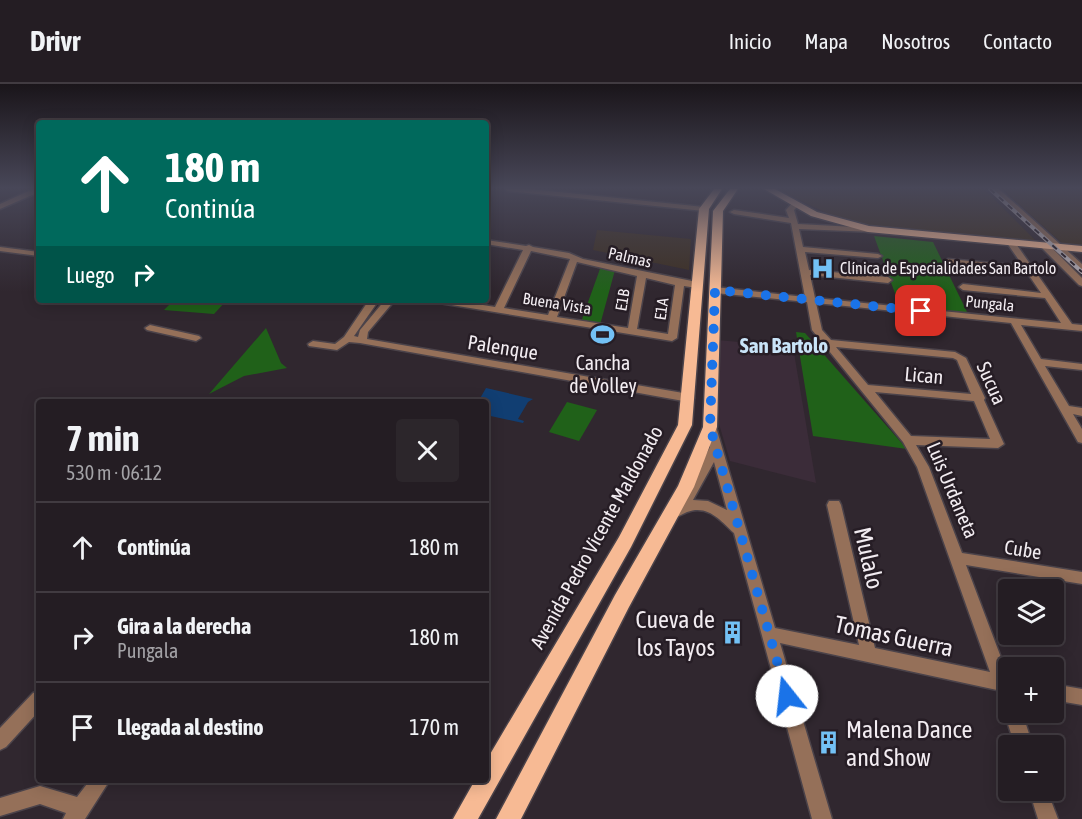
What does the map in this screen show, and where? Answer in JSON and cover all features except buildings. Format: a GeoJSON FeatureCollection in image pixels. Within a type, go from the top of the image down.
{"type":"FeatureCollection","features":[{"type":"Feature","properties":{"kind":"main road","name":"Avenida Pedro Vicente Maldonado"},"geometry":{"type":"LineString","coordinates":[[489,777],[660,478],[685,425],[703,223]]}},
{"type":"Feature","properties":{"kind":"main road"},"geometry":{"type":"LineString","coordinates":[[508,819],[622,601],[676,510],[710,427],[718,223]]}},
{"type":"Feature","properties":{"kind":"main road"},"geometry":{"type":"LineString","coordinates":[[847,223],[874,230],[1082,249]]}},
{"type":"Feature","properties":{"kind":"main road","name":"Avenida Pedro Vicente Maldonado"},"geometry":{"type":"LineString","coordinates":[[465,819],[486,783]]}},
{"type":"Feature","properties":{"kind":"street","name":"Luis Urdaneta"},"geometry":{"type":"LineString","coordinates":[[797,223],[815,323],[826,343],[908,440],[927,476],[998,667]]}},
{"type":"Feature","properties":{"kind":"street"},"geometry":{"type":"LineString","coordinates":[[839,223],[874,230]]}},
{"type":"Feature","properties":{"kind":"street"},"geometry":{"type":"LineString","coordinates":[[1032,223],[1082,269]]}},
{"type":"Feature","properties":{"kind":"street","name":"Palmas"},"geometry":{"type":"LineString","coordinates":[[489,241],[574,258],[680,284],[697,285]]}},
{"type":"Feature","properties":{"kind":"street"},"geometry":{"type":"LineString","coordinates":[[1011,243],[1069,327]]}},
{"type":"Feature","properties":{"kind":"street"},"geometry":{"type":"LineString","coordinates":[[1045,246],[1082,283]]}},
{"type":"Feature","properties":{"kind":"street"},"geometry":{"type":"LineString","coordinates":[[499,309],[529,248]]}},
{"type":"Feature","properties":{"kind":"street"},"geometry":{"type":"LineString","coordinates":[[0,249],[36,254]]}},
{"type":"Feature","properties":{"kind":"street"},"geometry":{"type":"LineString","coordinates":[[800,249],[878,256]]}},
{"type":"Feature","properties":{"kind":"street"},"geometry":{"type":"LineString","coordinates":[[552,317],[574,258]]}},
{"type":"Feature","properties":{"kind":"street"},"geometry":{"type":"LineString","coordinates":[[948,261],[1029,269]]}},
{"type":"Feature","properties":{"kind":"street"},"geometry":{"type":"LineString","coordinates":[[805,272],[888,280]]}},
{"type":"Feature","properties":{"kind":"street","name":"E1B"},"geometry":{"type":"LineString","coordinates":[[632,331],[642,275]]}},
{"type":"Feature","properties":{"kind":"street","name":"E1A"},"geometry":{"type":"LineString","coordinates":[[672,338],[680,284]]}},
{"type":"Feature","properties":{"kind":"street"},"geometry":{"type":"LineString","coordinates":[[963,287],[1047,296]]}},
{"type":"Feature","properties":{"kind":"street","name":"Pungala"},"geometry":{"type":"LineString","coordinates":[[715,290],[1082,328]]}},
{"type":"Feature","properties":{"kind":"street"},"geometry":{"type":"LineString","coordinates":[[347,339],[372,303]]}},
{"type":"Feature","properties":{"kind":"street"},"geometry":{"type":"LineString","coordinates":[[362,340],[363,332],[387,303]]}},
{"type":"Feature","properties":{"kind":"street","name":"Buena Vista"},"geometry":{"type":"LineString","coordinates":[[462,303],[672,338]]}},
{"type":"Feature","properties":{"kind":"street"},"geometry":{"type":"LineString","coordinates":[[1014,321],[1082,439]]}},
{"type":"Feature","properties":{"kind":"street"},"geometry":{"type":"LineString","coordinates":[[150,328],[196,339]]}},
{"type":"Feature","properties":{"kind":"street","name":"Palenque"},"geometry":{"type":"LineString","coordinates":[[314,344],[337,347],[347,339],[362,340],[397,353],[689,398]]}},
{"type":"Feature","properties":{"kind":"street","name":"Sucua"},"geometry":{"type":"LineString","coordinates":[[826,343],[957,355],[961,358],[999,443],[993,446],[908,440]]}},
{"type":"Feature","properties":{"kind":"street"},"geometry":{"type":"LineString","coordinates":[[1037,362],[1082,367]]}},
{"type":"Feature","properties":{"kind":"street","name":"Lican"},"geometry":{"type":"LineString","coordinates":[[864,388],[980,398]]}},
{"type":"Feature","properties":{"kind":"street"},"geometry":{"type":"LineString","coordinates":[[1064,410],[1082,412]]}},
{"type":"Feature","properties":{"kind":"street"},"geometry":{"type":"LineString","coordinates":[[710,427],[822,819]]}},
{"type":"Feature","properties":{"kind":"street"},"geometry":{"type":"LineString","coordinates":[[676,510],[694,489],[716,446]]}},
{"type":"Feature","properties":{"kind":"street"},"geometry":{"type":"LineString","coordinates":[[676,510],[701,504],[722,512],[731,519],[744,542]]}},
{"type":"Feature","properties":{"kind":"street","name":"Mulalo"},"geometry":{"type":"LineString","coordinates":[[834,505],[869,656]]}},
{"type":"Feature","properties":{"kind":"street","name":"Cube"},"geometry":{"type":"LineString","coordinates":[[957,558],[1082,578]]}},
{"type":"Feature","properties":{"kind":"street","name":"Tomas Guerra"},"geometry":{"type":"LineString","coordinates":[[770,634],[998,686]]}},
{"type":"Feature","properties":{"kind":"street"},"geometry":{"type":"LineString","coordinates":[[1064,694],[1082,698]]}},
{"type":"Feature","properties":{"kind":"street"},"geometry":{"type":"LineString","coordinates":[[0,741],[36,702]]}},
{"type":"Feature","properties":{"kind":"street"},"geometry":{"type":"LineString","coordinates":[[0,807],[40,795],[77,813],[99,783]]}},
{"type":"Feature","properties":{"kind":"street"},"geometry":{"type":"LineString","coordinates":[[1042,801],[1048,819]]}},
{"type":"Feature","properties":{"kind":"shaded area"},"geometry":{"type":"Polygon","coordinates":[[[860,223],[1018,223],[1038,243],[860,223]]]}},
{"type":"Feature","properties":{"kind":"shaded area"},"geometry":{"type":"Polygon","coordinates":[[[1040,223],[1082,223],[1082,246],[1063,244],[1040,223]]]}},
{"type":"Feature","properties":{"kind":"shaded area"},"geometry":{"type":"Polygon","coordinates":[[[597,230],[691,239],[689,270],[593,250],[597,230]]]}},
{"type":"Feature","properties":{"kind":"shaded area"},"geometry":{"type":"Polygon","coordinates":[[[717,340],[793,347],[816,483],[730,461],[719,424],[717,340]]]}},
{"type":"Feature","properties":{"kind":"green space"},"geometry":{"type":"Polygon","coordinates":[[[874,236],[933,242],[968,314],[900,307],[874,236]]]}},
{"type":"Feature","properties":{"kind":"green space"},"geometry":{"type":"Polygon","coordinates":[[[601,266],[615,270],[600,325],[581,322],[601,266]]]}},
{"type":"Feature","properties":{"kind":"green space"},"geometry":{"type":"Polygon","coordinates":[[[171,303],[224,303],[214,314],[164,310],[171,303]]]}},
{"type":"Feature","properties":{"kind":"green space"},"geometry":{"type":"Polygon","coordinates":[[[266,328],[281,363],[287,368],[244,376],[209,394],[266,328]]]}},
{"type":"Feature","properties":{"kind":"green space"},"geometry":{"type":"Polygon","coordinates":[[[796,332],[805,333],[907,449],[813,436],[796,332]]]}},
{"type":"Feature","properties":{"kind":"green space"},"geometry":{"type":"Polygon","coordinates":[[[567,402],[597,410],[579,441],[549,432],[567,402]]]}},
{"type":"Feature","properties":{"kind":"water"},"geometry":{"type":"Polygon","coordinates":[[[486,388],[533,399],[528,402],[518,419],[524,421],[523,423],[489,416],[489,399],[480,399],[486,388]]]}},
{"type":"Feature","properties":{"kind":"railway"},"geometry":{"type":"LineString","coordinates":[[1028,223],[1082,272]]}},
{"type":"Feature","properties":{"kind":"place","name":"Clínica de Especialidades San Bartolo"},"geometry":{"type":"Point","coordinates":[822,268]}},
{"type":"Feature","properties":{"kind":"place","name":"Cancha de Volley"},"geometry":{"type":"Point","coordinates":[603,334]}},
{"type":"Feature","properties":{"kind":"place","name":"Cueva de los Tayos"},"geometry":{"type":"Point","coordinates":[733,633]}},
{"type":"Feature","properties":{"kind":"place","name":"Malena Dance and Show"},"geometry":{"type":"Point","coordinates":[828,743]}},
{"type":"Feature","properties":{"kind":"district","name":"San Bartolo"},"geometry":{"type":"Point","coordinates":[784,345]}},
{"type":"Feature","properties":{"kind":"route"},"geometry":{"type":"LineString","coordinates":[[787,696],[710,427],[715,290],[921,311]]}}]}
